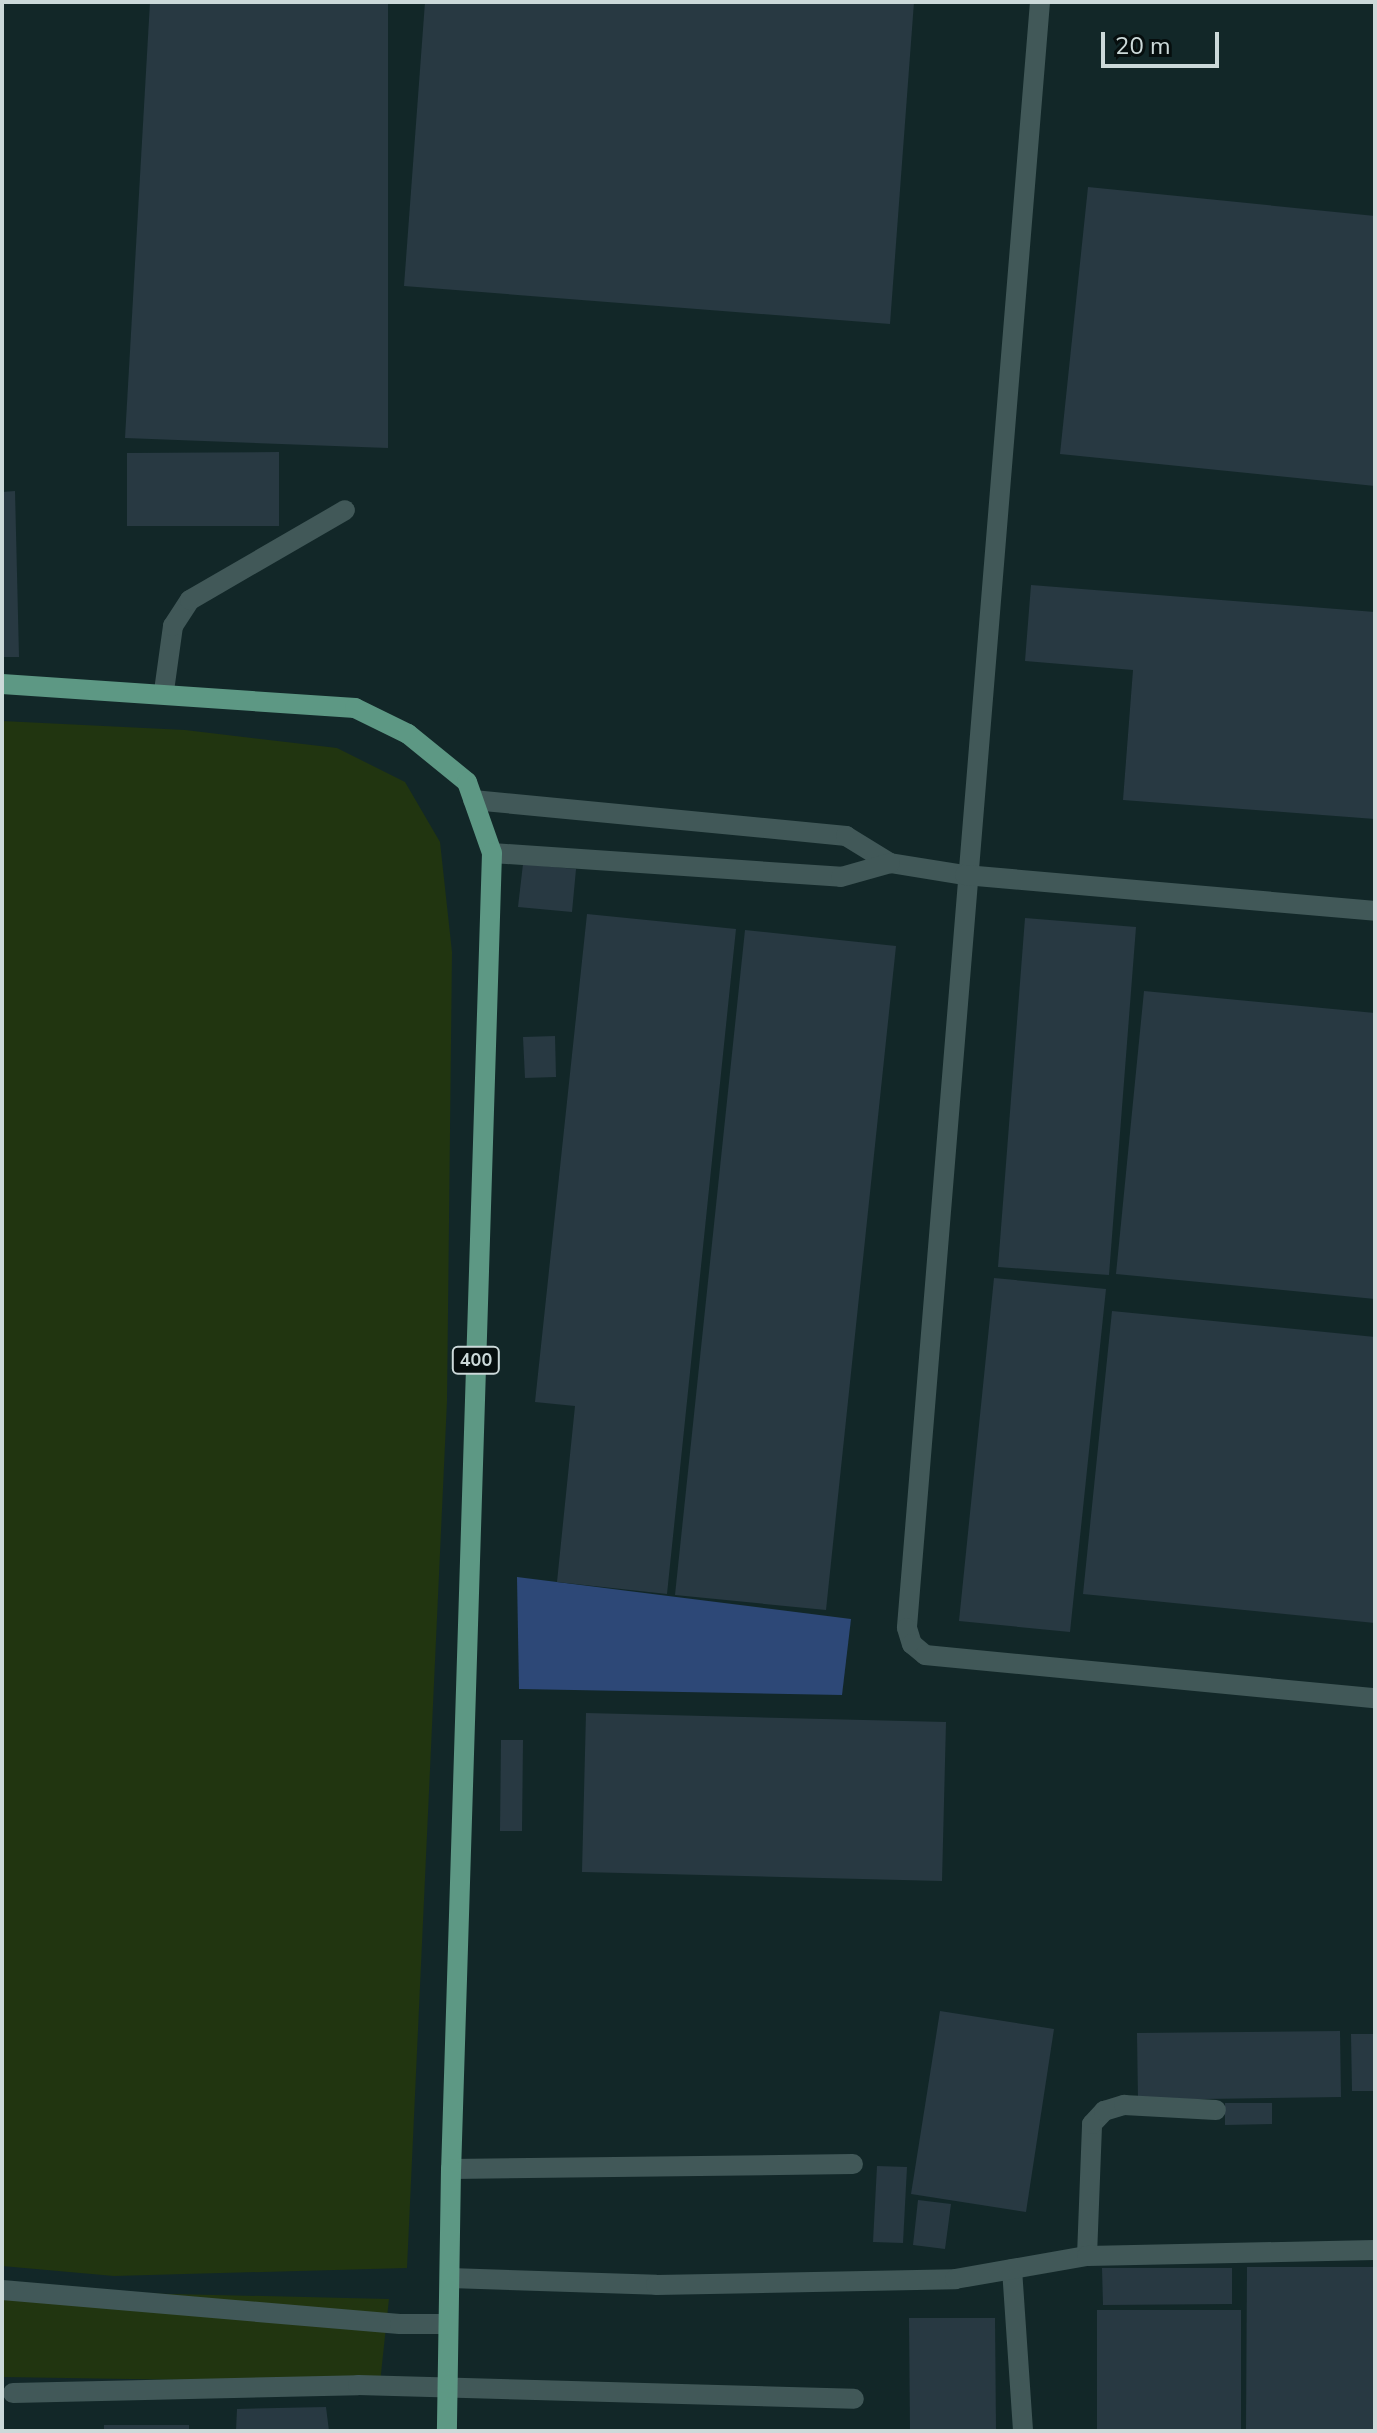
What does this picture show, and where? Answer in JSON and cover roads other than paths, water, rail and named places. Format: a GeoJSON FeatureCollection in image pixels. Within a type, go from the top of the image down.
{"type":"FeatureCollection","features":[{"type":"Feature","properties":{"kind":"main road","name":"400"},"geometry":{"type":"LineString","coordinates":[[2,684],[164,691],[355,708],[384,719],[467,782],[492,853],[451,2169],[447,2431]]}},
{"type":"Feature","properties":{"kind":"street"},"geometry":{"type":"LineString","coordinates":[[1040,2],[965,875],[907,1628],[912,1644],[925,1655],[1375,1698]]}},
{"type":"Feature","properties":{"kind":"street"},"geometry":{"type":"LineString","coordinates":[[164,691],[173,626],[190,600],[345,510]]}},
{"type":"Feature","properties":{"kind":"street"},"geometry":{"type":"LineString","coordinates":[[473,800],[846,836],[890,863],[965,875],[1375,911]]}},
{"type":"Feature","properties":{"kind":"street"},"geometry":{"type":"LineString","coordinates":[[492,853],[841,877],[890,863]]}},
{"type":"Feature","properties":{"kind":"street"},"geometry":{"type":"LineString","coordinates":[[1087,2256],[1092,2124],[1104,2111],[1124,2105],[1216,2110]]}},
{"type":"Feature","properties":{"kind":"street"},"geometry":{"type":"LineString","coordinates":[[451,2169],[853,2164]]}},
{"type":"Feature","properties":{"kind":"street"},"geometry":{"type":"LineString","coordinates":[[450,2278],[656,2285],[955,2279],[1087,2256],[1375,2250]]}},
{"type":"Feature","properties":{"kind":"street"},"geometry":{"type":"LineString","coordinates":[[1012,2269],[1023,2431]]}},
{"type":"Feature","properties":{"kind":"street"},"geometry":{"type":"LineString","coordinates":[[2,2290],[354,2321],[448,2324]]}},
{"type":"Feature","properties":{"kind":"street"},"geometry":{"type":"LineString","coordinates":[[13,2393],[448,2388],[854,2399]]}},
{"type":"Feature","properties":{"kind":"water"},"geometry":{"type":"Polygon","coordinates":[[[517,1577],[851,1619],[842,1695],[519,1689],[517,1577]]]}}]}
